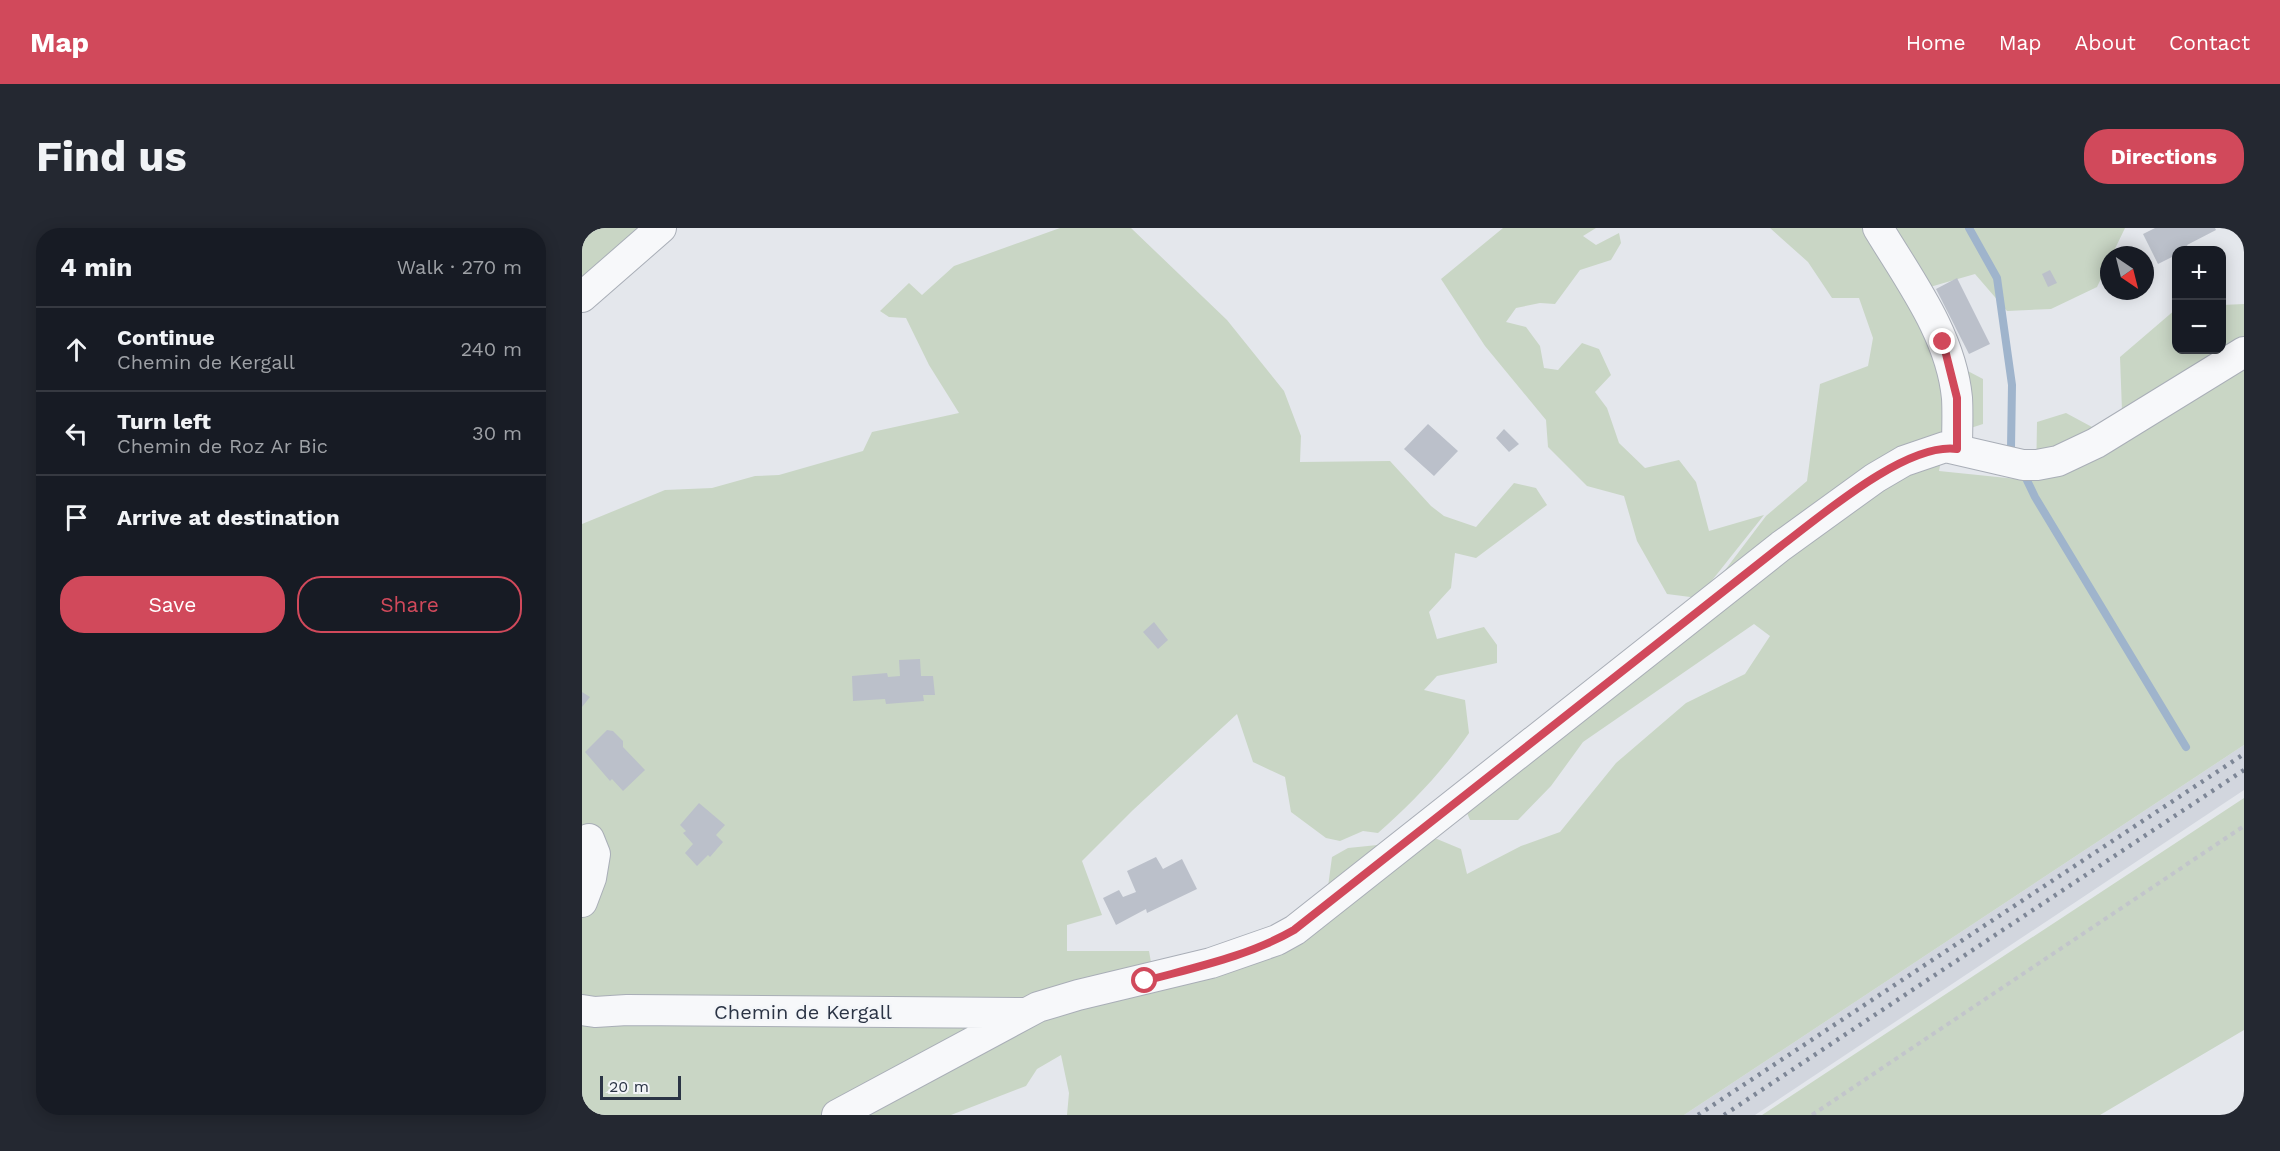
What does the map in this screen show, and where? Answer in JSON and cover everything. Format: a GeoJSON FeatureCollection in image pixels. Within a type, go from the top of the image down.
{"type":"FeatureCollection","features":[{"type":"Feature","properties":{"kind":"street"},"geometry":{"type":"LineString","coordinates":[[582,297],[661,228]]}},
{"type":"Feature","properties":{"kind":"street"},"geometry":{"type":"LineString","coordinates":[[1878,228],[1931,316],[1943,342],[1957,398],[1957,449]]}},
{"type":"Feature","properties":{"kind":"street","name":"Chemin de Kergall"},"geometry":{"type":"LineString","coordinates":[[837,1115],[1025,1013],[1070,997],[1211,963],[1277,940],[1294,930],[1781,546],[1834,506],[1904,461],[1945,447],[2023,465],[2058,461],[2096,443],[2244,352]]}},
{"type":"Feature","properties":{"kind":"street"},"geometry":{"type":"LineString","coordinates":[[582,902],[591,878],[595,854],[589,839]]}},
{"type":"Feature","properties":{"kind":"street","name":"Chemin de Kergall"},"geometry":{"type":"LineString","coordinates":[[582,1010],[595,1012],[627,1010],[1025,1013]]}},
{"type":"Feature","properties":{"kind":"path"},"geometry":{"type":"LineString","coordinates":[[1812,1115],[2244,826]]}},
{"type":"Feature","properties":{"kind":"shaded area"},"geometry":{"type":"Polygon","coordinates":[[[2244,745],[2244,790],[1755,1115],[1684,1115],[2244,745]]]}},
{"type":"Feature","properties":{"kind":"green space"},"geometry":{"type":"Polygon","coordinates":[[[582,228],[642,228],[582,283],[582,228]]]}},
{"type":"Feature","properties":{"kind":"green space"},"geometry":{"type":"Polygon","coordinates":[[[1060,228],[1131,228],[1227,320],[1284,391],[1301,436],[1300,462],[1390,461],[1431,506],[1444,516],[1476,527],[1514,483],[1536,488],[1547,505],[1476,558],[1455,553],[1451,588],[1429,612],[1437,639],[1484,627],[1497,645],[1497,663],[1437,676],[1424,690],[1465,700],[1469,733],[1438,773],[1378,833],[1363,831],[1340,841],[1326,838],[1291,812],[1285,777],[1253,762],[1237,714],[1133,810],[1082,861],[1102,915],[1067,925],[1067,951],[1149,951],[1155,985],[1325,909],[1332,857],[1348,848],[1437,839],[1461,849],[1467,874],[1521,846],[1560,832],[1616,763],[1686,703],[1745,674],[1770,636],[1754,624],[1583,742],[1551,786],[1518,820],[1470,820],[1464,806],[1707,594],[1766,516],[1807,481],[1820,384],[1868,366],[1873,338],[1859,298],[1832,298],[1808,262],[1770,228],[2125,228],[2116,246],[2100,246],[2100,281],[2097,287],[2051,309],[2007,311],[1975,274],[1923,289],[1962,368],[1983,379],[1983,424],[1946,436],[1939,471],[2036,481],[2037,422],[2066,413],[2092,427],[2122,411],[2120,357],[2172,312],[2172,354],[2226,354],[2226,305],[2244,304],[2244,745],[1684,1115],[1067,1115],[1069,1093],[1061,1055],[1037,1069],[1026,1086],[951,1115],[582,1115],[582,524],[665,490],[712,488],[755,476],[779,475],[863,451],[872,432],[959,413],[929,365],[906,318],[889,317],[880,311],[909,283],[922,295],[954,266],[1060,228]]]}},
{"type":"Feature","properties":{"kind":"green space"},"geometry":{"type":"Polygon","coordinates":[[[1503,228],[1596,228],[1583,236],[1596,245],[1619,233],[1621,243],[1611,260],[1580,270],[1555,304],[1540,303],[1516,308],[1506,322],[1526,327],[1540,346],[1544,368],[1558,370],[1582,343],[1599,349],[1611,375],[1595,392],[1607,408],[1619,443],[1645,468],[1679,460],[1696,482],[1709,531],[1764,515],[1698,598],[1667,594],[1637,541],[1624,496],[1587,486],[1548,447],[1546,420],[1485,346],[1441,279],[1503,228]]]}},
{"type":"Feature","properties":{"kind":"green space"},"geometry":{"type":"Polygon","coordinates":[[[2244,798],[2244,1030],[2100,1115],[1762,1115],[2244,798]]]}},
{"type":"Feature","properties":{"kind":"building"},"geometry":{"type":"Polygon","coordinates":[[[2155,228],[2215,228],[2216,230],[2188,246],[2172,246],[2172,257],[2158,264],[2154,256],[2154,246],[2149,246],[2143,234],[2155,228]]]}},
{"type":"Feature","properties":{"kind":"building"},"geometry":{"type":"Polygon","coordinates":[[[2050,270],[2057,283],[2048,287],[2042,274],[2050,270]]]}},
{"type":"Feature","properties":{"kind":"building"},"geometry":{"type":"Polygon","coordinates":[[[1957,278],[1990,344],[1969,354],[1936,289],[1957,278]]]}},
{"type":"Feature","properties":{"kind":"building"},"geometry":{"type":"Polygon","coordinates":[[[1428,424],[1458,451],[1434,476],[1404,449],[1428,424]]]}},
{"type":"Feature","properties":{"kind":"building"},"geometry":{"type":"Polygon","coordinates":[[[1504,429],[1519,444],[1509,452],[1496,438],[1504,429]]]}},
{"type":"Feature","properties":{"kind":"building"},"geometry":{"type":"Polygon","coordinates":[[[1154,622],[1168,640],[1158,649],[1143,632],[1154,622]]]}},
{"type":"Feature","properties":{"kind":"building"},"geometry":{"type":"Polygon","coordinates":[[[920,659],[921,676],[933,676],[935,695],[923,695],[924,701],[886,704],[885,699],[853,701],[852,676],[887,673],[888,677],[900,676],[899,660],[920,659]]]}},
{"type":"Feature","properties":{"kind":"building"},"geometry":{"type":"Polygon","coordinates":[[[582,692],[590,697],[582,707],[582,692]]]}},
{"type":"Feature","properties":{"kind":"building"},"geometry":{"type":"Polygon","coordinates":[[[607,730],[613,731],[623,741],[623,747],[645,770],[623,791],[612,779],[610,781],[585,752],[607,730]]]}},
{"type":"Feature","properties":{"kind":"building"},"geometry":{"type":"Polygon","coordinates":[[[699,803],[725,825],[716,835],[723,842],[710,857],[708,855],[697,866],[685,853],[693,844],[683,833],[686,831],[680,825],[699,803]]]}},
{"type":"Feature","properties":{"kind":"building"},"geometry":{"type":"Polygon","coordinates":[[[1156,857],[1163,869],[1182,859],[1197,889],[1147,913],[1146,909],[1116,925],[1103,898],[1119,890],[1123,897],[1136,892],[1127,871],[1156,857]]]}},
{"type":"Feature","properties":{"kind":"waterway"},"geometry":{"type":"LineString","coordinates":[[1969,228],[1997,278],[2012,385],[2011,448],[2014,455]]}},
{"type":"Feature","properties":{"kind":"waterway"},"geometry":{"type":"LineString","coordinates":[[2023,472],[2035,497],[2186,747]]}},
{"type":"Feature","properties":{"kind":"railway"},"geometry":{"type":"LineString","coordinates":[[1698,1115],[2244,754]]}},
{"type":"Feature","properties":{"kind":"railway"},"geometry":{"type":"LineString","coordinates":[[1724,1115],[2244,770]]}},
{"type":"Feature","properties":{"kind":"route"},"geometry":{"type":"LineString","coordinates":[[1145,981],[1256,948],[1294,930],[1834,506],[1904,461],[1945,447],[1957,449],[1957,398],[1943,342]]}}]}
